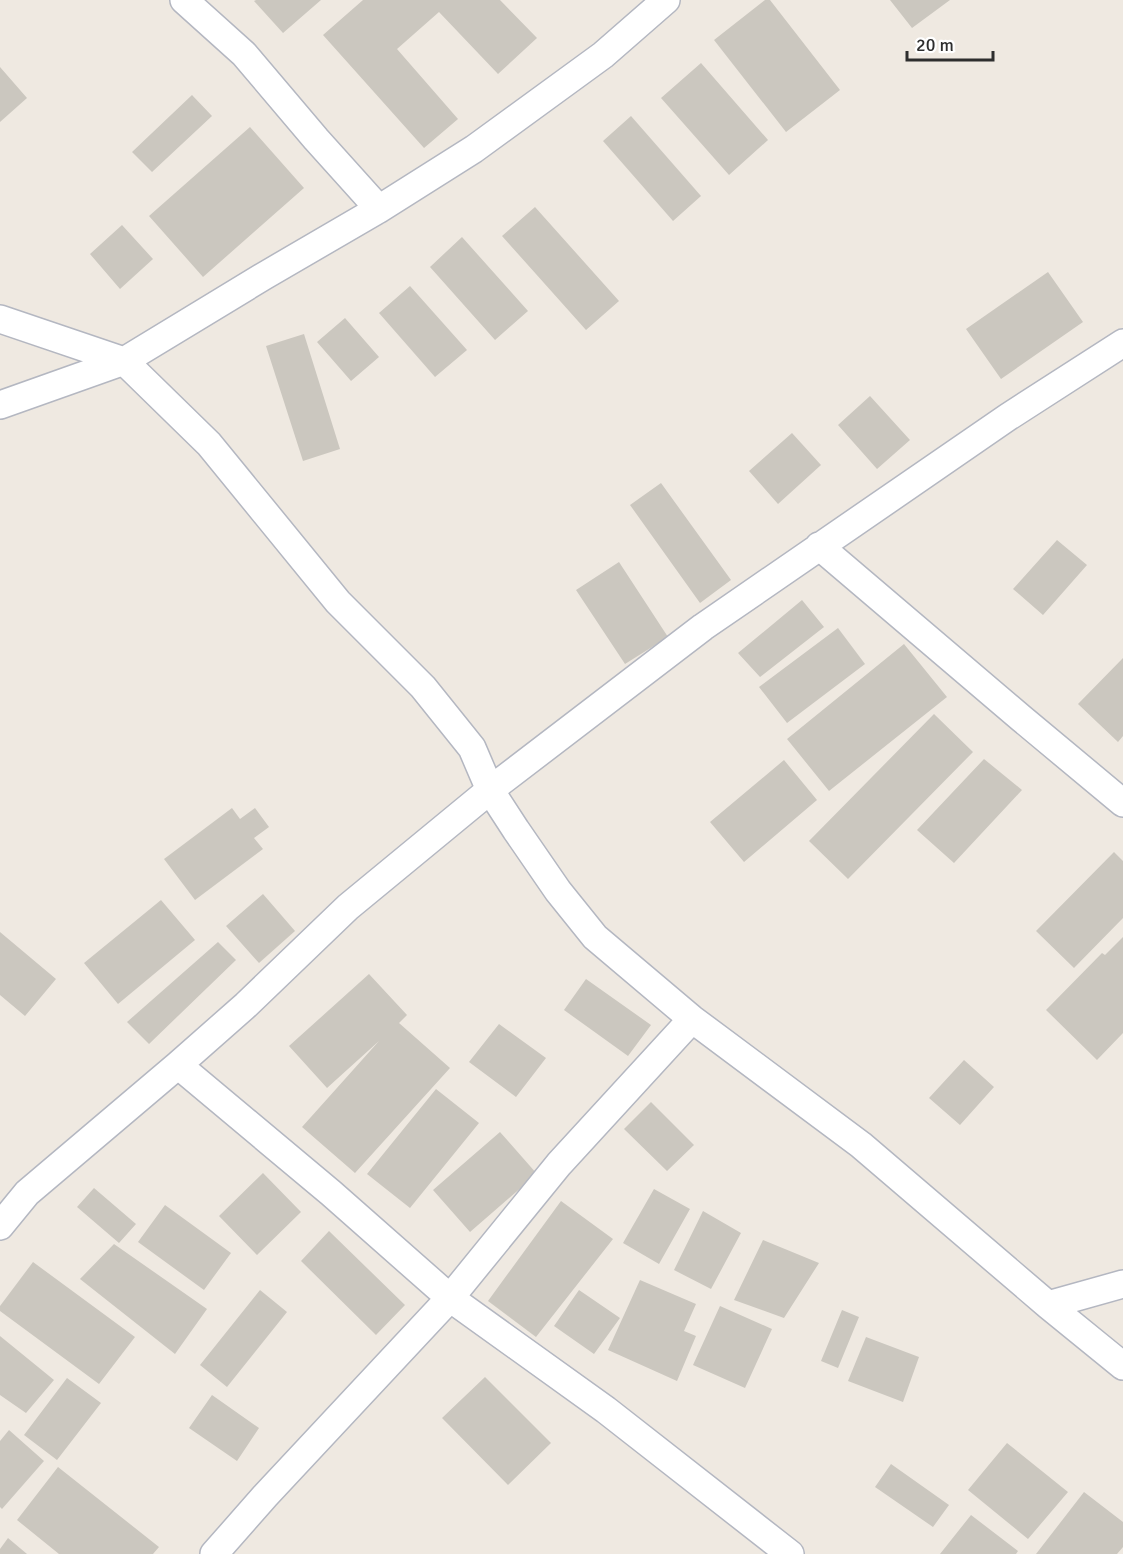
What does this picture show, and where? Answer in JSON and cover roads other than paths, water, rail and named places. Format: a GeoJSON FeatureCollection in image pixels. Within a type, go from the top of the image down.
{"type":"FeatureCollection","features":[{"type":"Feature","properties":{"kind":"street"},"geometry":{"type":"LineString","coordinates":[[184,0],[244,54],[316,140],[379,209]]}},
{"type":"Feature","properties":{"kind":"street"},"geometry":{"type":"LineString","coordinates":[[0,405],[124,361],[379,209],[474,149],[603,55],[666,0]]}},
{"type":"Feature","properties":{"kind":"street"},"geometry":{"type":"LineString","coordinates":[[0,319],[124,361],[209,444],[338,602],[423,687],[472,748],[490,790],[558,891],[595,937],[692,1019],[861,1145],[1123,1366]]}},
{"type":"Feature","properties":{"kind":"street"},"geometry":{"type":"LineString","coordinates":[[0,1226],[27,1193],[246,1005],[348,907],[490,790],[703,627],[1008,417],[1123,344]]}},
{"type":"Feature","properties":{"kind":"street"},"geometry":{"type":"LineString","coordinates":[[819,546],[1123,803]]}},
{"type":"Feature","properties":{"kind":"street"},"geometry":{"type":"LineString","coordinates":[[214,1554],[265,1496],[450,1298],[559,1164],[692,1019]]}},
{"type":"Feature","properties":{"kind":"street"},"geometry":{"type":"LineString","coordinates":[[178,1065],[331,1193],[450,1298],[606,1410],[790,1554]]}},
{"type":"Feature","properties":{"kind":"street"},"geometry":{"type":"LineString","coordinates":[[1048,1305],[1123,1284]]}}]}
